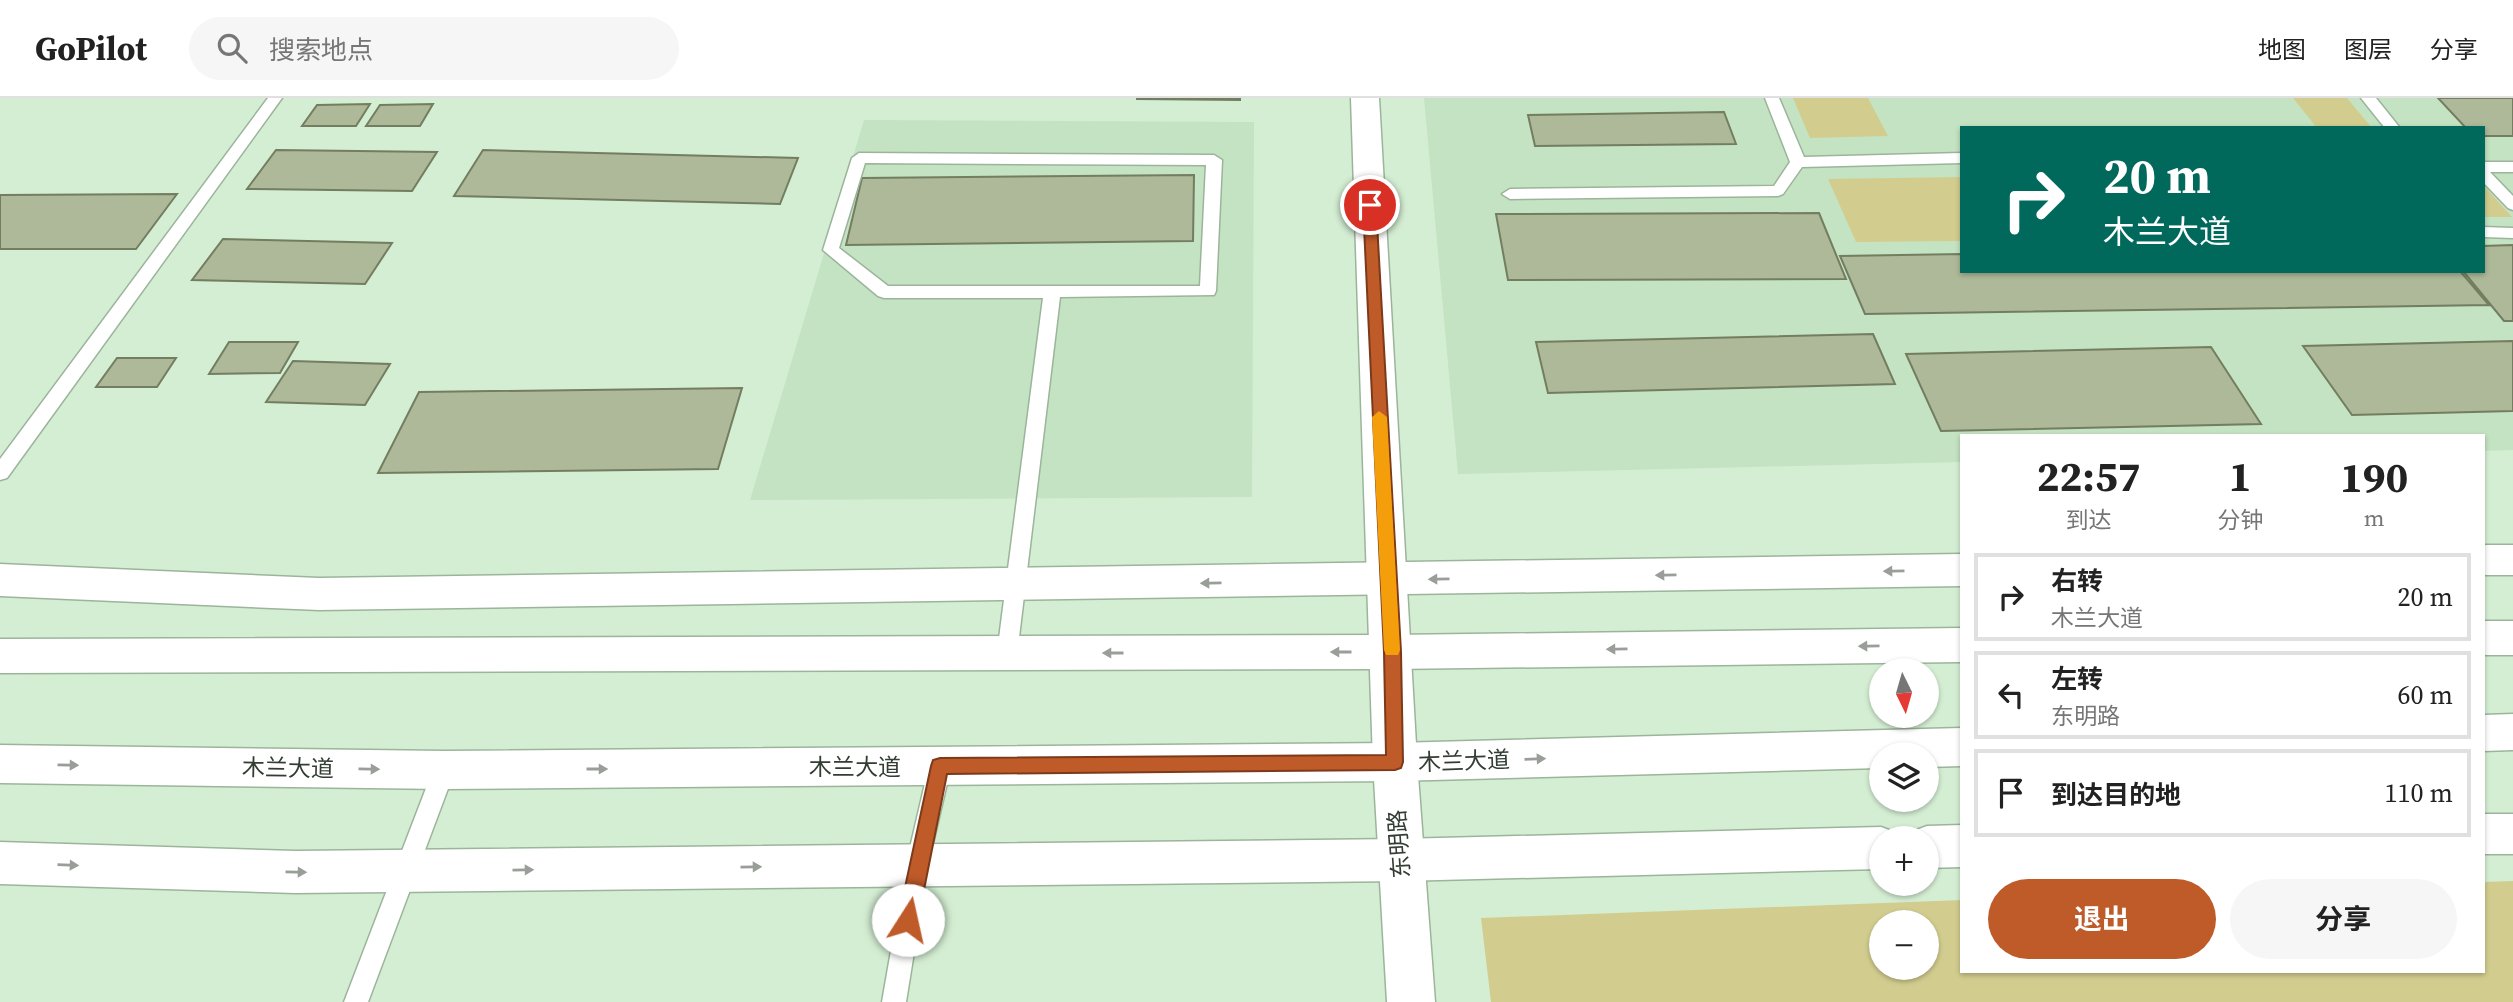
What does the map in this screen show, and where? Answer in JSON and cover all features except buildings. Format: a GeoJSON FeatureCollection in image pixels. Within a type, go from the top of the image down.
{"type":"FeatureCollection","features":[{"type":"Feature","properties":{"kind":"main road","name":"东明路"},"geometry":{"type":"LineString","coordinates":[[1365,98],[1395,762],[1411,1002]]}},
{"type":"Feature","properties":{"kind":"main road"},"geometry":{"type":"LineString","coordinates":[[2485,560],[2513,560]]}},
{"type":"Feature","properties":{"kind":"main road"},"geometry":{"type":"LineString","coordinates":[[0,580],[320,594],[1960,570]]}},
{"type":"Feature","properties":{"kind":"main road"},"geometry":{"type":"LineString","coordinates":[[2485,638],[2513,638]]}},
{"type":"Feature","properties":{"kind":"main road"},"geometry":{"type":"LineString","coordinates":[[0,656],[1392,652],[1960,645]]}},
{"type":"Feature","properties":{"kind":"main road"},"geometry":{"type":"LineString","coordinates":[[2485,733],[2513,732]]}},
{"type":"Feature","properties":{"kind":"main road","name":"木兰大道"},"geometry":{"type":"LineString","coordinates":[[0,764],[444,770],[940,766],[1395,762],[1960,747]]}},
{"type":"Feature","properties":{"kind":"main road"},"geometry":{"type":"LineString","coordinates":[[2485,834],[2513,834]]}},
{"type":"Feature","properties":{"kind":"main road"},"geometry":{"type":"LineString","coordinates":[[1939,847],[1960,846]]}},
{"type":"Feature","properties":{"kind":"main road"},"geometry":{"type":"LineString","coordinates":[[0,863],[295,872],[1400,860],[1869,848]]}},
{"type":"Feature","properties":{"kind":"lane"},"geometry":{"type":"LineString","coordinates":[[0,473],[275,98]]}},
{"type":"Feature","properties":{"kind":"lane"},"geometry":{"type":"LineString","coordinates":[[1772,98],[1798,162]]}},
{"type":"Feature","properties":{"kind":"lane"},"geometry":{"type":"LineString","coordinates":[[2368,98],[2391,126]]}},
{"type":"Feature","properties":{"kind":"lane"},"geometry":{"type":"LineString","coordinates":[[859,158],[1214,160],[1208,291],[1052,292],[884,292],[831,250],[859,158]]}},
{"type":"Feature","properties":{"kind":"lane"},"geometry":{"type":"LineString","coordinates":[[1798,162],[1960,158]]}},
{"type":"Feature","properties":{"kind":"lane"},"geometry":{"type":"LineString","coordinates":[[1510,194],[1778,191],[1798,162]]}},
{"type":"Feature","properties":{"kind":"lane"},"geometry":{"type":"LineString","coordinates":[[2485,167],[2513,167]]}},
{"type":"Feature","properties":{"kind":"lane"},"geometry":{"type":"LineString","coordinates":[[2485,175],[2513,205]]}},
{"type":"Feature","properties":{"kind":"lane"},"geometry":{"type":"LineString","coordinates":[[2485,232],[2513,233]]}},
{"type":"Feature","properties":{"kind":"lane"},"geometry":{"type":"LineString","coordinates":[[1007,653],[1052,292]]}},
{"type":"Feature","properties":{"kind":"lane"},"geometry":{"type":"LineString","coordinates":[[894,1002],[917,865],[940,766]]}},
{"type":"Feature","properties":{"kind":"lane"},"geometry":{"type":"LineString","coordinates":[[356,1002],[444,770]]}},
{"type":"Feature","properties":{"kind":"shaded area"},"geometry":{"type":"Polygon","coordinates":[[[1424,98],[2513,98],[2513,450],[2485,451],[2485,434],[1960,434],[1960,462],[1458,474],[1424,98]]]}},
{"type":"Feature","properties":{"kind":"shaded area"},"geometry":{"type":"Polygon","coordinates":[[[1793,98],[1868,98],[1888,136],[1810,138],[1793,98]]]}},
{"type":"Feature","properties":{"kind":"shaded area"},"geometry":{"type":"Polygon","coordinates":[[[2293,98],[2347,98],[2370,126],[2315,126],[2293,98]]]}},
{"type":"Feature","properties":{"kind":"shaded area"},"geometry":{"type":"Polygon","coordinates":[[[864,120],[1254,122],[1252,497],[750,500],[864,120]]]}},
{"type":"Feature","properties":{"kind":"shaded area"},"geometry":{"type":"Polygon","coordinates":[[[1960,177],[1960,241],[1856,242],[1828,179],[1960,177]]]}},
{"type":"Feature","properties":{"kind":"shaded area"},"geometry":{"type":"Polygon","coordinates":[[[2485,187],[2512,217],[2485,217],[2485,187]]]}},
{"type":"Feature","properties":{"kind":"shaded area"},"geometry":{"type":"Polygon","coordinates":[[[2513,881],[2513,1002],[1491,1002],[1481,918],[1960,900],[1960,973],[2485,973],[2485,882],[2513,881]]]}},
{"type":"Feature","properties":{"kind":"slow traffic"},"geometry":{"type":"LineString","coordinates":[[1379,417],[1392,650]]}},
{"type":"Feature","properties":{"kind":"route"},"geometry":{"type":"LineString","coordinates":[[908,920],[917,865],[940,766],[1395,762],[1370,205]]}}]}
